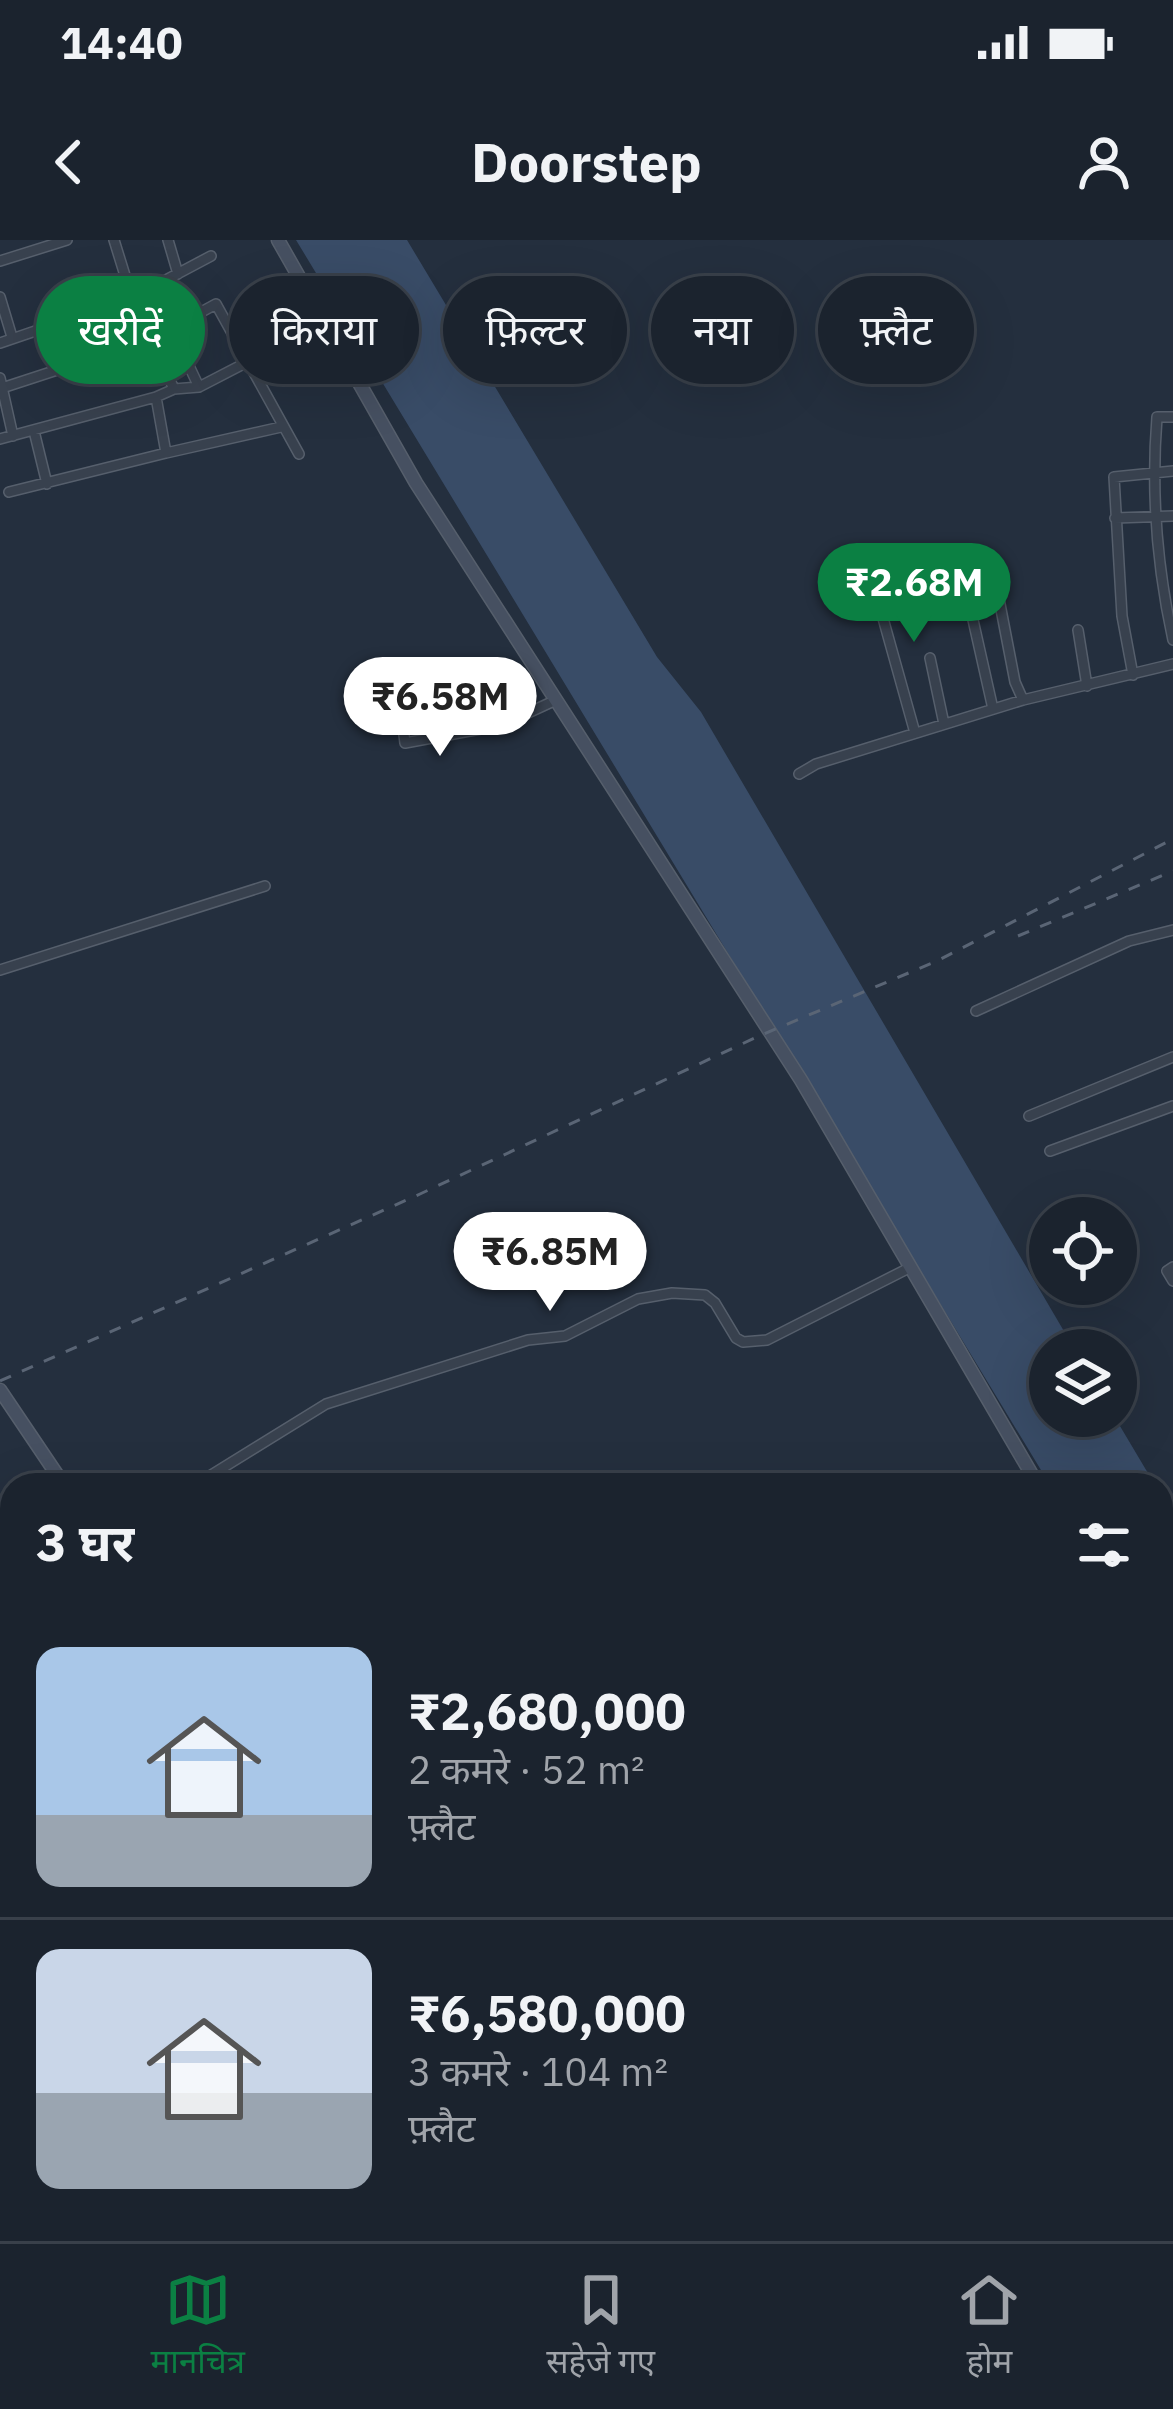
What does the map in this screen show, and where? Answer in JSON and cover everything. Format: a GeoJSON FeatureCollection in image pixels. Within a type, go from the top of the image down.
{"type":"FeatureCollection","features":[{"type":"Feature","properties":{"kind":"street"},"geometry":{"type":"LineString","coordinates":[[0,261],[67,240]]}},
{"type":"Feature","properties":{"kind":"street"},"geometry":{"type":"LineString","coordinates":[[114,240],[125,276]]}},
{"type":"Feature","properties":{"kind":"street"},"geometry":{"type":"LineString","coordinates":[[168,240],[178,274]]}},
{"type":"Feature","properties":{"kind":"street"},"geometry":{"type":"LineString","coordinates":[[278,240],[416,483],[802,1080],[1031,1473]]}},
{"type":"Feature","properties":{"kind":"street"},"geometry":{"type":"LineString","coordinates":[[174,276],[211,256]]}},
{"type":"Feature","properties":{"kind":"street"},"geometry":{"type":"LineString","coordinates":[[0,297],[12,338]]}},
{"type":"Feature","properties":{"kind":"street"},"geometry":{"type":"LineString","coordinates":[[205,310],[216,304],[229,327]]}},
{"type":"Feature","properties":{"kind":"street"},"geometry":{"type":"LineString","coordinates":[[0,344],[36,330]]}},
{"type":"Feature","properties":{"kind":"street"},"geometry":{"type":"LineString","coordinates":[[13,436],[1,383],[36,373]]}},
{"type":"Feature","properties":{"kind":"street"},"geometry":{"type":"LineString","coordinates":[[0,440],[174,389],[199,387],[229,373]]}},
{"type":"Feature","properties":{"kind":"street"},"geometry":{"type":"LineString","coordinates":[[172,384],[174,389]]}},
{"type":"Feature","properties":{"kind":"street"},"geometry":{"type":"LineString","coordinates":[[260,384],[299,454]]}},
{"type":"Feature","properties":{"kind":"street"},"geometry":{"type":"LineString","coordinates":[[156,397],[166,453]]}},
{"type":"Feature","properties":{"kind":"street"},"geometry":{"type":"LineString","coordinates":[[1173,417],[1157,417],[1156,472],[1161,584],[1173,640]]}},
{"type":"Feature","properties":{"kind":"street"},"geometry":{"type":"LineString","coordinates":[[9,492],[281,427]]}},
{"type":"Feature","properties":{"kind":"street"},"geometry":{"type":"LineString","coordinates":[[34,430],[46,484]]}},
{"type":"Feature","properties":{"kind":"street"},"geometry":{"type":"LineString","coordinates":[[1133,675],[1122,616],[1114,477],[1173,471]]}},
{"type":"Feature","properties":{"kind":"street"},"geometry":{"type":"LineString","coordinates":[[1115,518],[1173,516]]}},
{"type":"Feature","properties":{"kind":"street"},"geometry":{"type":"LineString","coordinates":[[960,562],[993,710]]}},
{"type":"Feature","properties":{"kind":"street"},"geometry":{"type":"LineString","coordinates":[[869,568],[915,733]]}},
{"type":"Feature","properties":{"kind":"street"},"geometry":{"type":"LineString","coordinates":[[999,599],[1023,700]]}},
{"type":"Feature","properties":{"kind":"street"},"geometry":{"type":"LineString","coordinates":[[1078,630],[1087,686]]}},
{"type":"Feature","properties":{"kind":"street"},"geometry":{"type":"LineString","coordinates":[[930,658],[944,724]]}},
{"type":"Feature","properties":{"kind":"street"},"geometry":{"type":"LineString","coordinates":[[799,774],[816,764],[1023,700],[1173,664]]}},
{"type":"Feature","properties":{"kind":"street"},"geometry":{"type":"LineString","coordinates":[[397,680],[405,743],[502,725],[556,700]]}},
{"type":"Feature","properties":{"kind":"street"},"geometry":{"type":"LineString","coordinates":[[0,970],[265,886]]}},
{"type":"Feature","properties":{"kind":"street"},"geometry":{"type":"LineString","coordinates":[[976,1011],[1129,941],[1173,930]]}},
{"type":"Feature","properties":{"kind":"street"},"geometry":{"type":"LineString","coordinates":[[1029,1116],[1173,1057]]}},
{"type":"Feature","properties":{"kind":"street"},"geometry":{"type":"LineString","coordinates":[[1050,1151],[1173,1106]]}},
{"type":"Feature","properties":{"kind":"street"},"geometry":{"type":"LineString","coordinates":[[214,1473],[326,1404],[528,1340],[565,1336],[638,1299],[672,1293],[705,1295],[716,1303],[731,1332],[743,1342],[752,1342],[766,1340],[910,1267]]}},
{"type":"Feature","properties":{"kind":"street"},"geometry":{"type":"LineString","coordinates":[[1173,1267],[1167,1271],[1173,1281]]}},
{"type":"Feature","properties":{"kind":"street"},"geometry":{"type":"LineString","coordinates":[[0,1390],[56,1473]]}},
{"type":"Feature","properties":{"kind":"water"},"geometry":{"type":"Polygon","coordinates":[[[296,240],[407,240],[443,300],[443,384],[493,384],[657,657],[701,712],[1029,1272],[1029,1305],[1049,1305],[1063,1329],[1029,1329],[1029,1437],[1126,1437],[1148,1473],[1043,1473],[383,384],[419,384],[419,276],[318,276],[296,240]]]}},
{"type":"Feature","properties":{"kind":"railway"},"geometry":{"type":"LineString","coordinates":[[0,1381],[759,1036],[937,961],[1173,839]]}},
{"type":"Feature","properties":{"kind":"railway"},"geometry":{"type":"LineString","coordinates":[[1018,936],[1173,871]]}}]}
